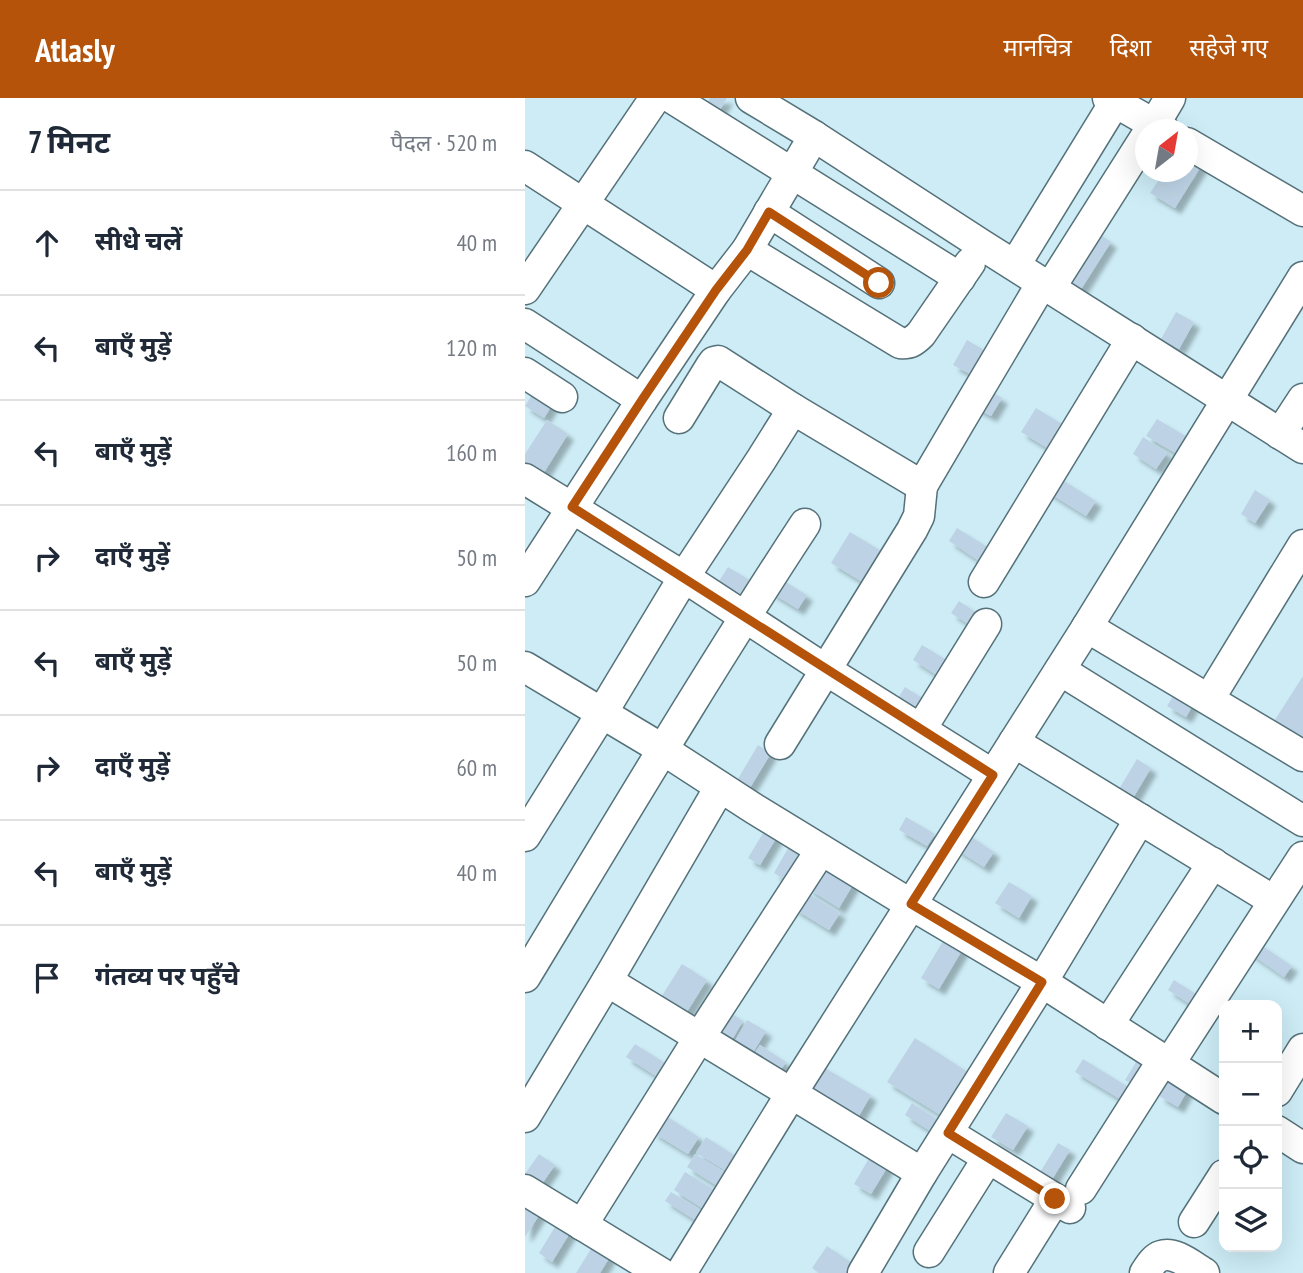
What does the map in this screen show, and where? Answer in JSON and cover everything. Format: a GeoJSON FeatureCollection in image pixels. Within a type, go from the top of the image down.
{"type":"FeatureCollection","features":[{"type":"Feature","properties":{"kind":"street"},"geometry":{"type":"LineString","coordinates":[[525,289],[655,98]]}},
{"type":"Feature","properties":{"kind":"street"},"geometry":{"type":"LineString","coordinates":[[672,98],[960,278]]}},
{"type":"Feature","properties":{"kind":"street"},"geometry":{"type":"LineString","coordinates":[[751,98],[1292,441],[1303,399]]}},
{"type":"Feature","properties":{"kind":"street"},"geometry":{"type":"LineString","coordinates":[[1160,119],[1170,98]]}},
{"type":"Feature","properties":{"kind":"street"},"geometry":{"type":"LineString","coordinates":[[1015,265],[1112,100],[1139,119]]}},
{"type":"Feature","properties":{"kind":"street"},"geometry":{"type":"LineString","coordinates":[[525,581],[642,400],[716,290],[747,250],[814,136]]}},
{"type":"Feature","properties":{"kind":"street"},"geometry":{"type":"LineString","coordinates":[[1198,148],[1300,202]]}},
{"type":"Feature","properties":{"kind":"street"},"geometry":{"type":"LineString","coordinates":[[780,744],[912,530],[919,516],[922,486],[1046,286],[1135,157]]}},
{"type":"Feature","properties":{"kind":"street"},"geometry":{"type":"LineString","coordinates":[[525,166],[716,290]]}},
{"type":"Feature","properties":{"kind":"street"},"geometry":{"type":"LineString","coordinates":[[769,212],[879,283]]}},
{"type":"Feature","properties":{"kind":"street"},"geometry":{"type":"LineString","coordinates":[[747,250],[900,343],[908,344],[914,341],[982,245]]}},
{"type":"Feature","properties":{"kind":"street"},"geometry":{"type":"LineString","coordinates":[[681,1273],[791,1094],[1087,627],[1303,277]]}},
{"type":"Feature","properties":{"kind":"street"},"geometry":{"type":"LineString","coordinates":[[525,324],[642,400]]}},
{"type":"Feature","properties":{"kind":"street"},"geometry":{"type":"LineString","coordinates":[[984,582],[1132,339]]}},
{"type":"Feature","properties":{"kind":"street"},"geometry":{"type":"LineString","coordinates":[[679,418],[711,366],[719,361],[922,486]]}},
{"type":"Feature","properties":{"kind":"street"},"geometry":{"type":"LineString","coordinates":[[525,373],[562,397]]}},
{"type":"Feature","properties":{"kind":"street"},"geometry":{"type":"LineString","coordinates":[[525,836],[684,577],[793,409]]}},
{"type":"Feature","properties":{"kind":"street"},"geometry":{"type":"LineString","coordinates":[[525,479],[684,577],[993,775]]}},
{"type":"Feature","properties":{"kind":"street"},"geometry":{"type":"LineString","coordinates":[[525,977],[662,749],[805,524]]}},
{"type":"Feature","properties":{"kind":"street"},"geometry":{"type":"LineString","coordinates":[[1209,699],[1303,545]]}},
{"type":"Feature","properties":{"kind":"street"},"geometry":{"type":"LineString","coordinates":[[921,729],[986,624]]}},
{"type":"Feature","properties":{"kind":"street"},"geometry":{"type":"LineString","coordinates":[[1087,627],[1303,756]]}},
{"type":"Feature","properties":{"kind":"street"},"geometry":{"type":"LineString","coordinates":[[525,667],[662,749],[821,850],[1042,982],[1219,1096]]}},
{"type":"Feature","properties":{"kind":"street"},"geometry":{"type":"LineString","coordinates":[[1060,670],[1303,821]]}},
{"type":"Feature","properties":{"kind":"street"},"geometry":{"type":"LineString","coordinates":[[1014,742],[1274,901]]}},
{"type":"Feature","properties":{"kind":"street"},"geometry":{"type":"LineString","coordinates":[[525,1117],[720,787]]}},
{"type":"Feature","properties":{"kind":"street"},"geometry":{"type":"LineString","coordinates":[[863,1273],[1140,819]]}},
{"type":"Feature","properties":{"kind":"street"},"geometry":{"type":"LineString","coordinates":[[582,1225],[821,850]]}},
{"type":"Feature","properties":{"kind":"street"},"geometry":{"type":"LineString","coordinates":[[1009,1273],[1069,1198],[1166,1062],[1303,857]]}},
{"type":"Feature","properties":{"kind":"street"},"geometry":{"type":"LineString","coordinates":[[1108,1025],[1213,863]]}},
{"type":"Feature","properties":{"kind":"street"},"geometry":{"type":"LineString","coordinates":[[607,981],[922,1173]]}},
{"type":"Feature","properties":{"kind":"street"},"geometry":{"type":"LineString","coordinates":[[1282,1083],[1303,1049]]}},
{"type":"Feature","properties":{"kind":"street"},"geometry":{"type":"LineString","coordinates":[[948,1133],[988,1157],[1069,1198]]}},
{"type":"Feature","properties":{"kind":"street"},"geometry":{"type":"LineString","coordinates":[[1282,1134],[1303,1148]]}},
{"type":"Feature","properties":{"kind":"street"},"geometry":{"type":"LineString","coordinates":[[929,1252],[988,1157]]}},
{"type":"Feature","properties":{"kind":"street"},"geometry":{"type":"LineString","coordinates":[[1194,1222],[1219,1183]]}},
{"type":"Feature","properties":{"kind":"street"},"geometry":{"type":"LineString","coordinates":[[525,1190],[661,1273]]}},
{"type":"Feature","properties":{"kind":"street"},"geometry":{"type":"LineString","coordinates":[[1145,1273],[1161,1256],[1176,1256],[1204,1273]]}},
{"type":"Feature","properties":{"kind":"building"},"geometry":{"type":"Polygon","coordinates":[[[710,98],[727,98],[714,120],[702,112],[710,98]]]}},
{"type":"Feature","properties":{"kind":"building"},"geometry":{"type":"Polygon","coordinates":[[[1157,182],[1191,182],[1175,208],[1150,193],[1157,182]]]}},
{"type":"Feature","properties":{"kind":"building"},"geometry":{"type":"Polygon","coordinates":[[[1093,230],[1111,242],[1078,294],[1059,282],[1093,230]]]}},
{"type":"Feature","properties":{"kind":"building"},"geometry":{"type":"Polygon","coordinates":[[[1176,312],[1194,322],[1179,349],[1161,339],[1176,312]]]}},
{"type":"Feature","properties":{"kind":"building"},"geometry":{"type":"Polygon","coordinates":[[[967,340],[996,357],[983,381],[953,365],[967,340]]]}},
{"type":"Feature","properties":{"kind":"building"},"geometry":{"type":"Polygon","coordinates":[[[538,385],[557,397],[544,418],[525,406],[538,385]]]}},
{"type":"Feature","properties":{"kind":"building"},"geometry":{"type":"Polygon","coordinates":[[[985,388],[1002,398],[991,416],[974,407],[985,388]]]}},
{"type":"Feature","properties":{"kind":"building"},"geometry":{"type":"Polygon","coordinates":[[[1036,408],[1072,430],[1057,454],[1021,432],[1036,408]]]}},
{"type":"Feature","properties":{"kind":"building"},"geometry":{"type":"Polygon","coordinates":[[[1157,419],[1189,438],[1179,455],[1146,436],[1157,419]]]}},
{"type":"Feature","properties":{"kind":"building"},"geometry":{"type":"Polygon","coordinates":[[[547,420],[568,434],[538,482],[525,474],[525,454],[547,420]]]}},
{"type":"Feature","properties":{"kind":"building"},"geometry":{"type":"Polygon","coordinates":[[[1143,437],[1167,453],[1156,469],[1133,454],[1143,437]]]}},
{"type":"Feature","properties":{"kind":"building"},"geometry":{"type":"Polygon","coordinates":[[[1056,476],[1096,501],[1086,516],[1046,491],[1056,476]]]}},
{"type":"Feature","properties":{"kind":"building"},"geometry":{"type":"Polygon","coordinates":[[[1255,490],[1270,500],[1255,523],[1241,514],[1255,490]]]}},
{"type":"Feature","properties":{"kind":"building"},"geometry":{"type":"Polygon","coordinates":[[[957,528],[994,551],[985,565],[949,541],[957,528]]]}},
{"type":"Feature","properties":{"kind":"building"},"geometry":{"type":"Polygon","coordinates":[[[850,532],[888,555],[869,586],[831,563],[850,532]]]}},
{"type":"Feature","properties":{"kind":"building"},"geometry":{"type":"Polygon","coordinates":[[[728,567],[753,582],[739,604],[714,589],[728,567]]]}},
{"type":"Feature","properties":{"kind":"building"},"geometry":{"type":"Polygon","coordinates":[[[779,578],[807,595],[798,609],[770,592],[779,578]]]}},
{"type":"Feature","properties":{"kind":"building"},"geometry":{"type":"Polygon","coordinates":[[[959,601],[983,617],[976,629],[951,613],[959,601]]]}},
{"type":"Feature","properties":{"kind":"building"},"geometry":{"type":"Polygon","coordinates":[[[922,645],[953,664],[943,679],[913,660],[922,645]]]}},
{"type":"Feature","properties":{"kind":"building"},"geometry":{"type":"Polygon","coordinates":[[[1303,676],[1303,746],[1271,726],[1303,676]]]}},
{"type":"Feature","properties":{"kind":"building"},"geometry":{"type":"Polygon","coordinates":[[[1180,685],[1198,696],[1186,717],[1167,706],[1180,685]]]}},
{"type":"Feature","properties":{"kind":"building"},"geometry":{"type":"Polygon","coordinates":[[[905,687],[932,704],[920,725],[892,708],[905,687]]]}},
{"type":"Feature","properties":{"kind":"building"},"geometry":{"type":"Polygon","coordinates":[[[758,745],[771,753],[745,796],[732,789],[758,745]]]}},
{"type":"Feature","properties":{"kind":"building"},"geometry":{"type":"Polygon","coordinates":[[[1137,759],[1151,768],[1127,808],[1113,799],[1137,759]]]}},
{"type":"Feature","properties":{"kind":"building"},"geometry":{"type":"Polygon","coordinates":[[[906,817],[935,834],[927,846],[899,830],[906,817]]]}},
{"type":"Feature","properties":{"kind":"building"},"geometry":{"type":"Polygon","coordinates":[[[766,828],[778,835],[760,865],[748,858],[766,828]]]}},
{"type":"Feature","properties":{"kind":"building"},"geometry":{"type":"Polygon","coordinates":[[[964,832],[994,852],[984,867],[954,848],[964,832]]]}},
{"type":"Feature","properties":{"kind":"building"},"geometry":{"type":"Polygon","coordinates":[[[792,841],[812,853],[794,885],[774,873],[792,841]]]}},
{"type":"Feature","properties":{"kind":"building"},"geometry":{"type":"Polygon","coordinates":[[[821,864],[854,883],[839,908],[807,888],[821,864]]]}},
{"type":"Feature","properties":{"kind":"building"},"geometry":{"type":"Polygon","coordinates":[[[1009,882],[1032,896],[1019,918],[995,903],[1009,882]]]}},
{"type":"Feature","properties":{"kind":"building"},"geometry":{"type":"Polygon","coordinates":[[[804,891],[840,913],[829,930],[793,908],[804,891]]]}},
{"type":"Feature","properties":{"kind":"building"},"geometry":{"type":"Polygon","coordinates":[[[946,936],[964,947],[939,989],[921,978],[946,936]]]}},
{"type":"Feature","properties":{"kind":"building"},"geometry":{"type":"Polygon","coordinates":[[[1255,941],[1292,966],[1284,977],[1248,952],[1255,941]]]}},
{"type":"Feature","properties":{"kind":"building"},"geometry":{"type":"Polygon","coordinates":[[[682,964],[707,980],[683,1018],[658,1002],[682,964]]]}},
{"type":"Feature","properties":{"kind":"building"},"geometry":{"type":"Polygon","coordinates":[[[1174,980],[1205,1000],[1199,1010],[1168,990],[1174,980]]]}},
{"type":"Feature","properties":{"kind":"building"},"geometry":{"type":"Polygon","coordinates":[[[726,1010],[743,1021],[727,1048],[709,1037],[726,1010]]]}},
{"type":"Feature","properties":{"kind":"building"},"geometry":{"type":"Polygon","coordinates":[[[747,1020],[766,1031],[748,1061],[729,1051],[747,1020]]]}},
{"type":"Feature","properties":{"kind":"building"},"geometry":{"type":"Polygon","coordinates":[[[915,1038],[974,1076],[947,1119],[887,1082],[915,1038]]]}},
{"type":"Feature","properties":{"kind":"building"},"geometry":{"type":"Polygon","coordinates":[[[635,1044],[676,1070],[667,1083],[626,1057],[635,1044]]]}},
{"type":"Feature","properties":{"kind":"building"},"geometry":{"type":"Polygon","coordinates":[[[760,1045],[786,1062],[776,1077],[750,1060],[760,1045]]]}},
{"type":"Feature","properties":{"kind":"building"},"geometry":{"type":"Polygon","coordinates":[[[1141,1054],[1159,1064],[1143,1091],[1125,1080],[1141,1054]]]}},
{"type":"Feature","properties":{"kind":"building"},"geometry":{"type":"Polygon","coordinates":[[[1083,1059],[1138,1093],[1130,1105],[1075,1072],[1083,1059]]]}},
{"type":"Feature","properties":{"kind":"building"},"geometry":{"type":"Polygon","coordinates":[[[818,1064],[871,1095],[853,1126],[800,1095],[818,1064]]]}},
{"type":"Feature","properties":{"kind":"building"},"geometry":{"type":"Polygon","coordinates":[[[1172,1073],[1191,1084],[1178,1107],[1159,1096],[1172,1073]]]}},
{"type":"Feature","properties":{"kind":"building"},"geometry":{"type":"Polygon","coordinates":[[[912,1103],[946,1125],[938,1136],[905,1115],[912,1103]]]}},
{"type":"Feature","properties":{"kind":"building"},"geometry":{"type":"Polygon","coordinates":[[[1006,1113],[1028,1126],[1013,1150],[991,1137],[1006,1113]]]}},
{"type":"Feature","properties":{"kind":"building"},"geometry":{"type":"Polygon","coordinates":[[[663,1114],[699,1137],[688,1154],[652,1132],[663,1114]]]}},
{"type":"Feature","properties":{"kind":"building"},"geometry":{"type":"Polygon","coordinates":[[[706,1137],[745,1162],[736,1177],[696,1153],[706,1137]]]}},
{"type":"Feature","properties":{"kind":"building"},"geometry":{"type":"Polygon","coordinates":[[[1058,1143],[1070,1150],[1048,1186],[1036,1179],[1058,1143]]]}},
{"type":"Feature","properties":{"kind":"building"},"geometry":{"type":"Polygon","coordinates":[[[875,1148],[893,1158],[871,1194],[854,1184],[875,1148]]]}},
{"type":"Feature","properties":{"kind":"building"},"geometry":{"type":"Polygon","coordinates":[[[539,1154],[555,1165],[537,1191],[525,1183],[525,1174],[539,1154]]]}},
{"type":"Feature","properties":{"kind":"building"},"geometry":{"type":"Polygon","coordinates":[[[695,1154],[735,1178],[727,1192],[687,1167],[695,1154]]]}},
{"type":"Feature","properties":{"kind":"building"},"geometry":{"type":"Polygon","coordinates":[[[685,1172],[723,1195],[711,1214],[674,1190],[685,1172]]]}},
{"type":"Feature","properties":{"kind":"building"},"geometry":{"type":"Polygon","coordinates":[[[671,1192],[709,1215],[703,1225],[665,1201],[671,1192]]]}},
{"type":"Feature","properties":{"kind":"building"},"geometry":{"type":"Polygon","coordinates":[[[525,1203],[545,1206],[525,1237],[525,1203]]]}},
{"type":"Feature","properties":{"kind":"building"},"geometry":{"type":"Polygon","coordinates":[[[563,1214],[576,1223],[552,1262],[539,1253],[563,1214]]]}},
{"type":"Feature","properties":{"kind":"building"},"geometry":{"type":"Polygon","coordinates":[[[597,1239],[614,1250],[600,1273],[576,1273],[597,1239]]]}},
{"type":"Feature","properties":{"kind":"building"},"geometry":{"type":"Polygon","coordinates":[[[827,1246],[858,1267],[853,1273],[819,1273],[812,1268],[827,1246]]]}},
{"type":"Feature","properties":{"kind":"route"},"geometry":{"type":"LineString","coordinates":[[879,283],[769,212],[747,250],[716,290],[572,507],[993,775],[911,904],[1042,982],[948,1133],[1055,1199]]}}]}
